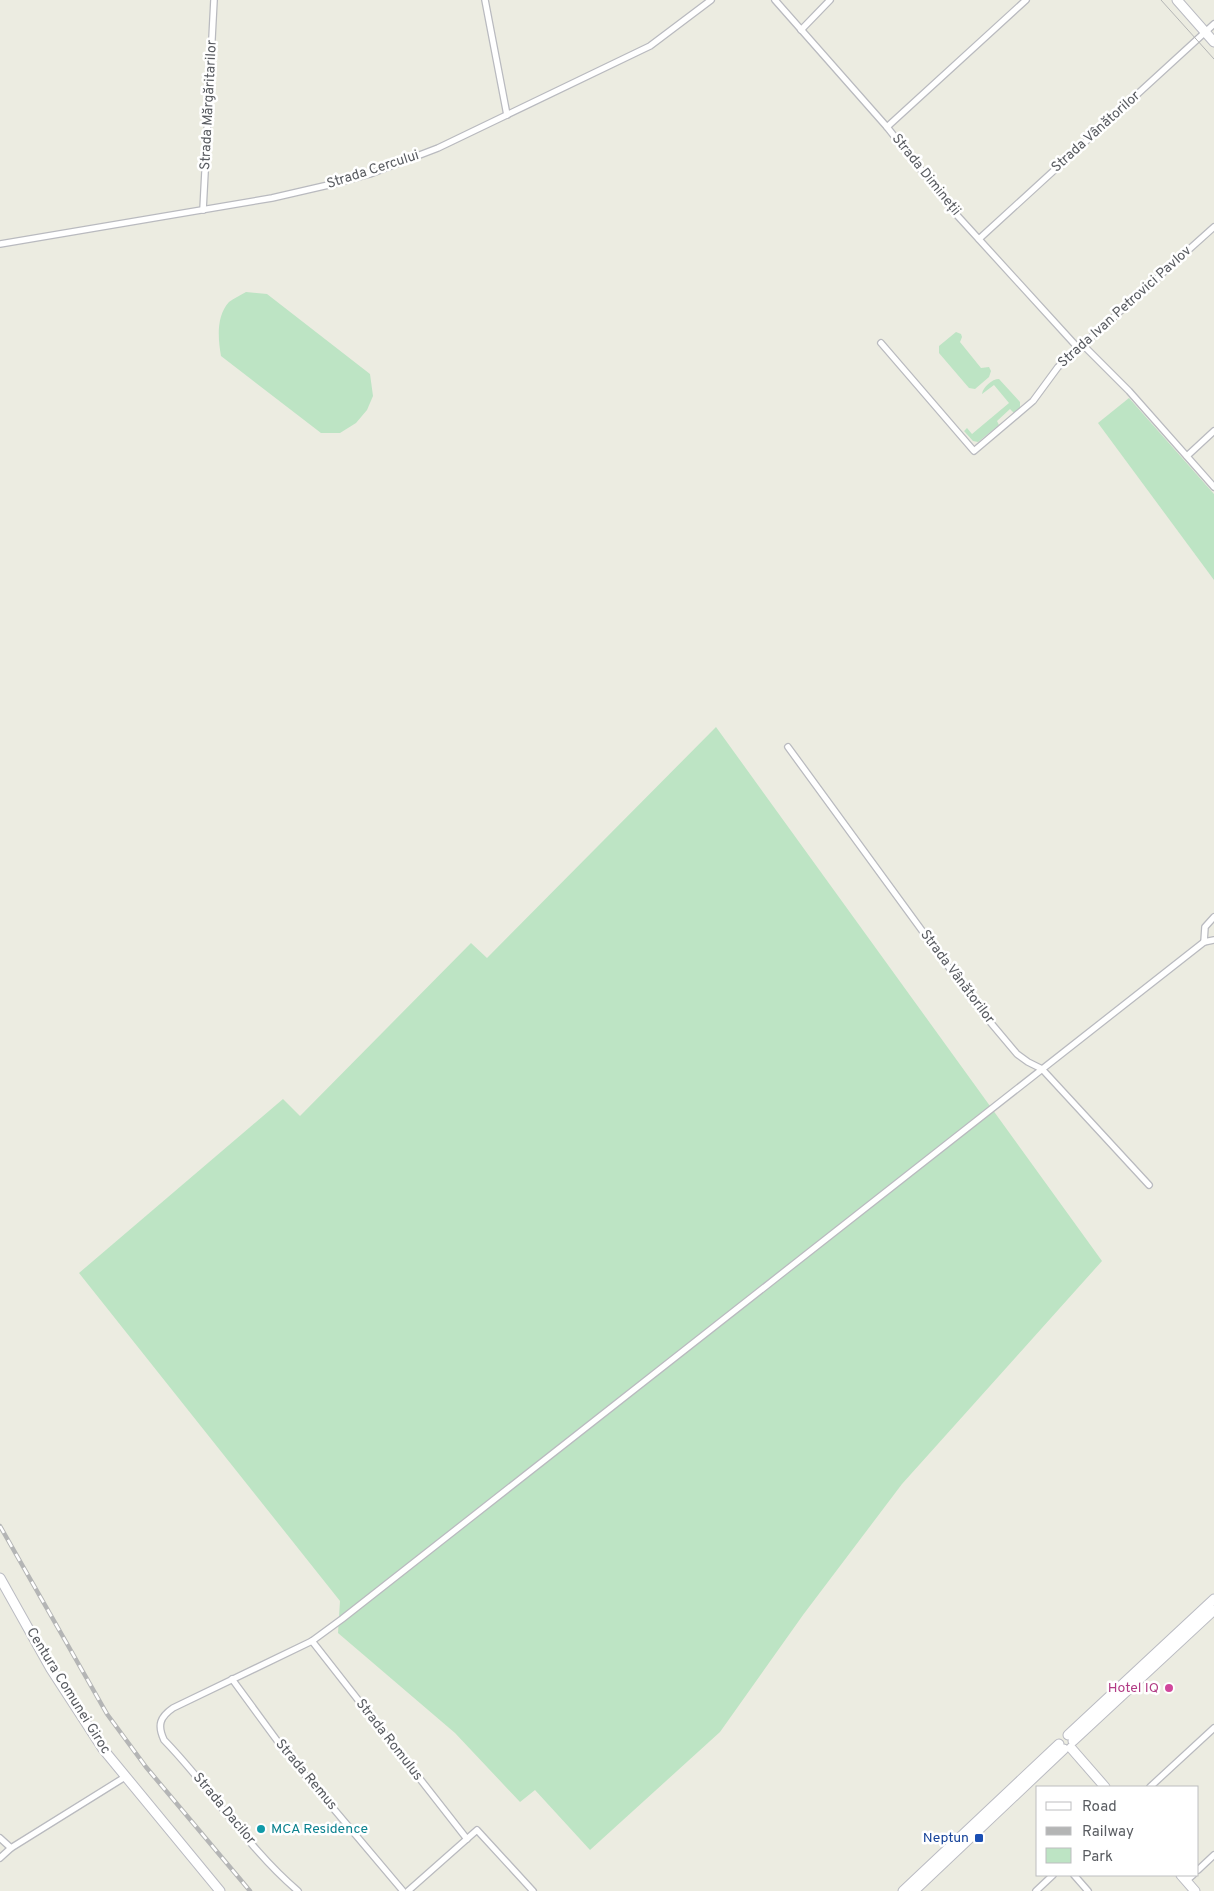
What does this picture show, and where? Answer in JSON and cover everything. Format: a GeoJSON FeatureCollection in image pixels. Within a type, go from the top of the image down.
{"type":"FeatureCollection","features":[{"type":"Feature","properties":{"kind":"main road"},"geometry":{"type":"LineString","coordinates":[[1177,0],[1214,42]]}},
{"type":"Feature","properties":{"kind":"main road","name":"Centura Comunei Giroc"},"geometry":{"type":"LineString","coordinates":[[0,1578],[51,1669],[85,1724],[125,1777],[220,1891]]}},
{"type":"Feature","properties":{"kind":"main road"},"geometry":{"type":"LineString","coordinates":[[914,1891],[1214,1598]]}},
{"type":"Feature","properties":{"kind":"main road"},"geometry":{"type":"LineString","coordinates":[[903,1891],[1214,1610]]}},
{"type":"Feature","properties":{"kind":"main road"},"geometry":{"type":"LineString","coordinates":[[1067,1743],[1104,1786]]}},
{"type":"Feature","properties":{"kind":"main road"},"geometry":{"type":"LineString","coordinates":[[1187,1877],[1195,1891]]}},
{"type":"Feature","properties":{"kind":"street","name":"Strada Mărgăritarilor"},"geometry":{"type":"LineString","coordinates":[[203,210],[214,0]]}},
{"type":"Feature","properties":{"kind":"street"},"geometry":{"type":"LineString","coordinates":[[485,0],[507,115]]}},
{"type":"Feature","properties":{"kind":"street","name":"Strada Cercului"},"geometry":{"type":"LineString","coordinates":[[0,244],[281,196],[370,174],[438,148],[650,46],[710,0]]}},
{"type":"Feature","properties":{"kind":"street","name":"Strada Dimineții"},"geometry":{"type":"LineString","coordinates":[[775,0],[887,127],[979,239],[1081,347],[1129,391],[1214,487]]}},
{"type":"Feature","properties":{"kind":"street"},"geometry":{"type":"LineString","coordinates":[[801,30],[830,0]]}},
{"type":"Feature","properties":{"kind":"street"},"geometry":{"type":"LineString","coordinates":[[887,127],[1026,0]]}},
{"type":"Feature","properties":{"kind":"street","name":"Strada Vânătorilor"},"geometry":{"type":"LineString","coordinates":[[979,239],[1214,24]]}},
{"type":"Feature","properties":{"kind":"street","name":"Strada Ivan Petrovici Pavlov"},"geometry":{"type":"LineString","coordinates":[[881,343],[974,451],[1030,404],[1058,367],[1214,227]]}},
{"type":"Feature","properties":{"kind":"street"},"geometry":{"type":"LineString","coordinates":[[1187,456],[1214,431]]}},
{"type":"Feature","properties":{"kind":"street","name":"Strada Vânătorilor"},"geometry":{"type":"LineString","coordinates":[[788,747],[980,1010],[1017,1054],[1042,1069],[1149,1185]]}},
{"type":"Feature","properties":{"kind":"street"},"geometry":{"type":"LineString","coordinates":[[1204,942],[1205,927],[1214,917]]}},
{"type":"Feature","properties":{"kind":"street"},"geometry":{"type":"LineString","coordinates":[[232,1679],[312,1641],[342,1619],[1204,942],[1214,940]]}},
{"type":"Feature","properties":{"kind":"street","name":"Strada Romulus"},"geometry":{"type":"LineString","coordinates":[[312,1641],[467,1839]]}},
{"type":"Feature","properties":{"kind":"street","name":"Strada Dacilor"},"geometry":{"type":"LineString","coordinates":[[232,1679],[173,1708],[160,1721],[160,1730],[164,1740],[266,1860],[298,1891]]}},
{"type":"Feature","properties":{"kind":"street","name":"Strada Remus"},"geometry":{"type":"LineString","coordinates":[[232,1679],[284,1750],[403,1891]]}},
{"type":"Feature","properties":{"kind":"street"},"geometry":{"type":"LineString","coordinates":[[1151,1786],[1214,1728]]}},
{"type":"Feature","properties":{"kind":"street"},"geometry":{"type":"LineString","coordinates":[[0,1858],[11,1848],[125,1777]]}},
{"type":"Feature","properties":{"kind":"street"},"geometry":{"type":"LineString","coordinates":[[408,1891],[477,1830],[533,1891]]}},
{"type":"Feature","properties":{"kind":"street"},"geometry":{"type":"LineString","coordinates":[[0,1838],[11,1848]]}},
{"type":"Feature","properties":{"kind":"street"},"geometry":{"type":"LineString","coordinates":[[1199,1869],[1214,1855]]}},
{"type":"Feature","properties":{"kind":"street"},"geometry":{"type":"LineString","coordinates":[[1036,1891],[1052,1876]]}},
{"type":"Feature","properties":{"kind":"street"},"geometry":{"type":"LineString","coordinates":[[1075,1876],[1088,1891]]}},
{"type":"Feature","properties":{"kind":"green space"},"geometry":{"type":"Polygon","coordinates":[[[246,292],[267,294],[370,374],[373,396],[367,410],[356,423],[340,433],[321,433],[221,356],[219,328],[222,314],[229,302],[246,292]]]}},
{"type":"Feature","properties":{"kind":"green space"},"geometry":{"type":"Polygon","coordinates":[[[956,332],[961,334],[960,342],[981,368],[989,367],[991,371],[989,377],[975,389],[969,388],[939,353],[939,346],[956,332]]]}},
{"type":"Feature","properties":{"kind":"green space"},"geometry":{"type":"Polygon","coordinates":[[[999,379],[1020,402],[1020,410],[1015,414],[1010,409],[997,421],[999,425],[978,442],[973,441],[964,431],[967,428],[972,434],[1009,403],[994,385],[982,394],[988,384],[999,379]]]}},
{"type":"Feature","properties":{"kind":"green space"},"geometry":{"type":"Polygon","coordinates":[[[1129,398],[1214,494],[1214,580],[1098,423],[1129,398]]]}},
{"type":"Feature","properties":{"kind":"green space"},"geometry":{"type":"Polygon","coordinates":[[[716,727],[1102,1261],[902,1484],[803,1615],[720,1732],[590,1850],[535,1790],[520,1802],[455,1733],[338,1633],[340,1601],[79,1273],[283,1099],[300,1116],[471,943],[487,958],[716,727]]]}},
{"type":"Feature","properties":{"kind":"tram line"},"geometry":{"type":"LineString","coordinates":[[1161,0],[1214,59]]}},
{"type":"Feature","properties":{"kind":"railway"},"geometry":{"type":"LineString","coordinates":[[0,1526],[107,1714],[146,1767],[250,1891]]}},
{"type":"Feature","properties":{"kind":"place","name":"Hotel IQ"},"geometry":{"type":"Point","coordinates":[1169,1688]}},
{"type":"Feature","properties":{"kind":"place","name":"MCA Residence"},"geometry":{"type":"Point","coordinates":[261,1829]}},
{"type":"Feature","properties":{"kind":"place","name":"Neptun"},"geometry":{"type":"Point","coordinates":[979,1838]}}]}
